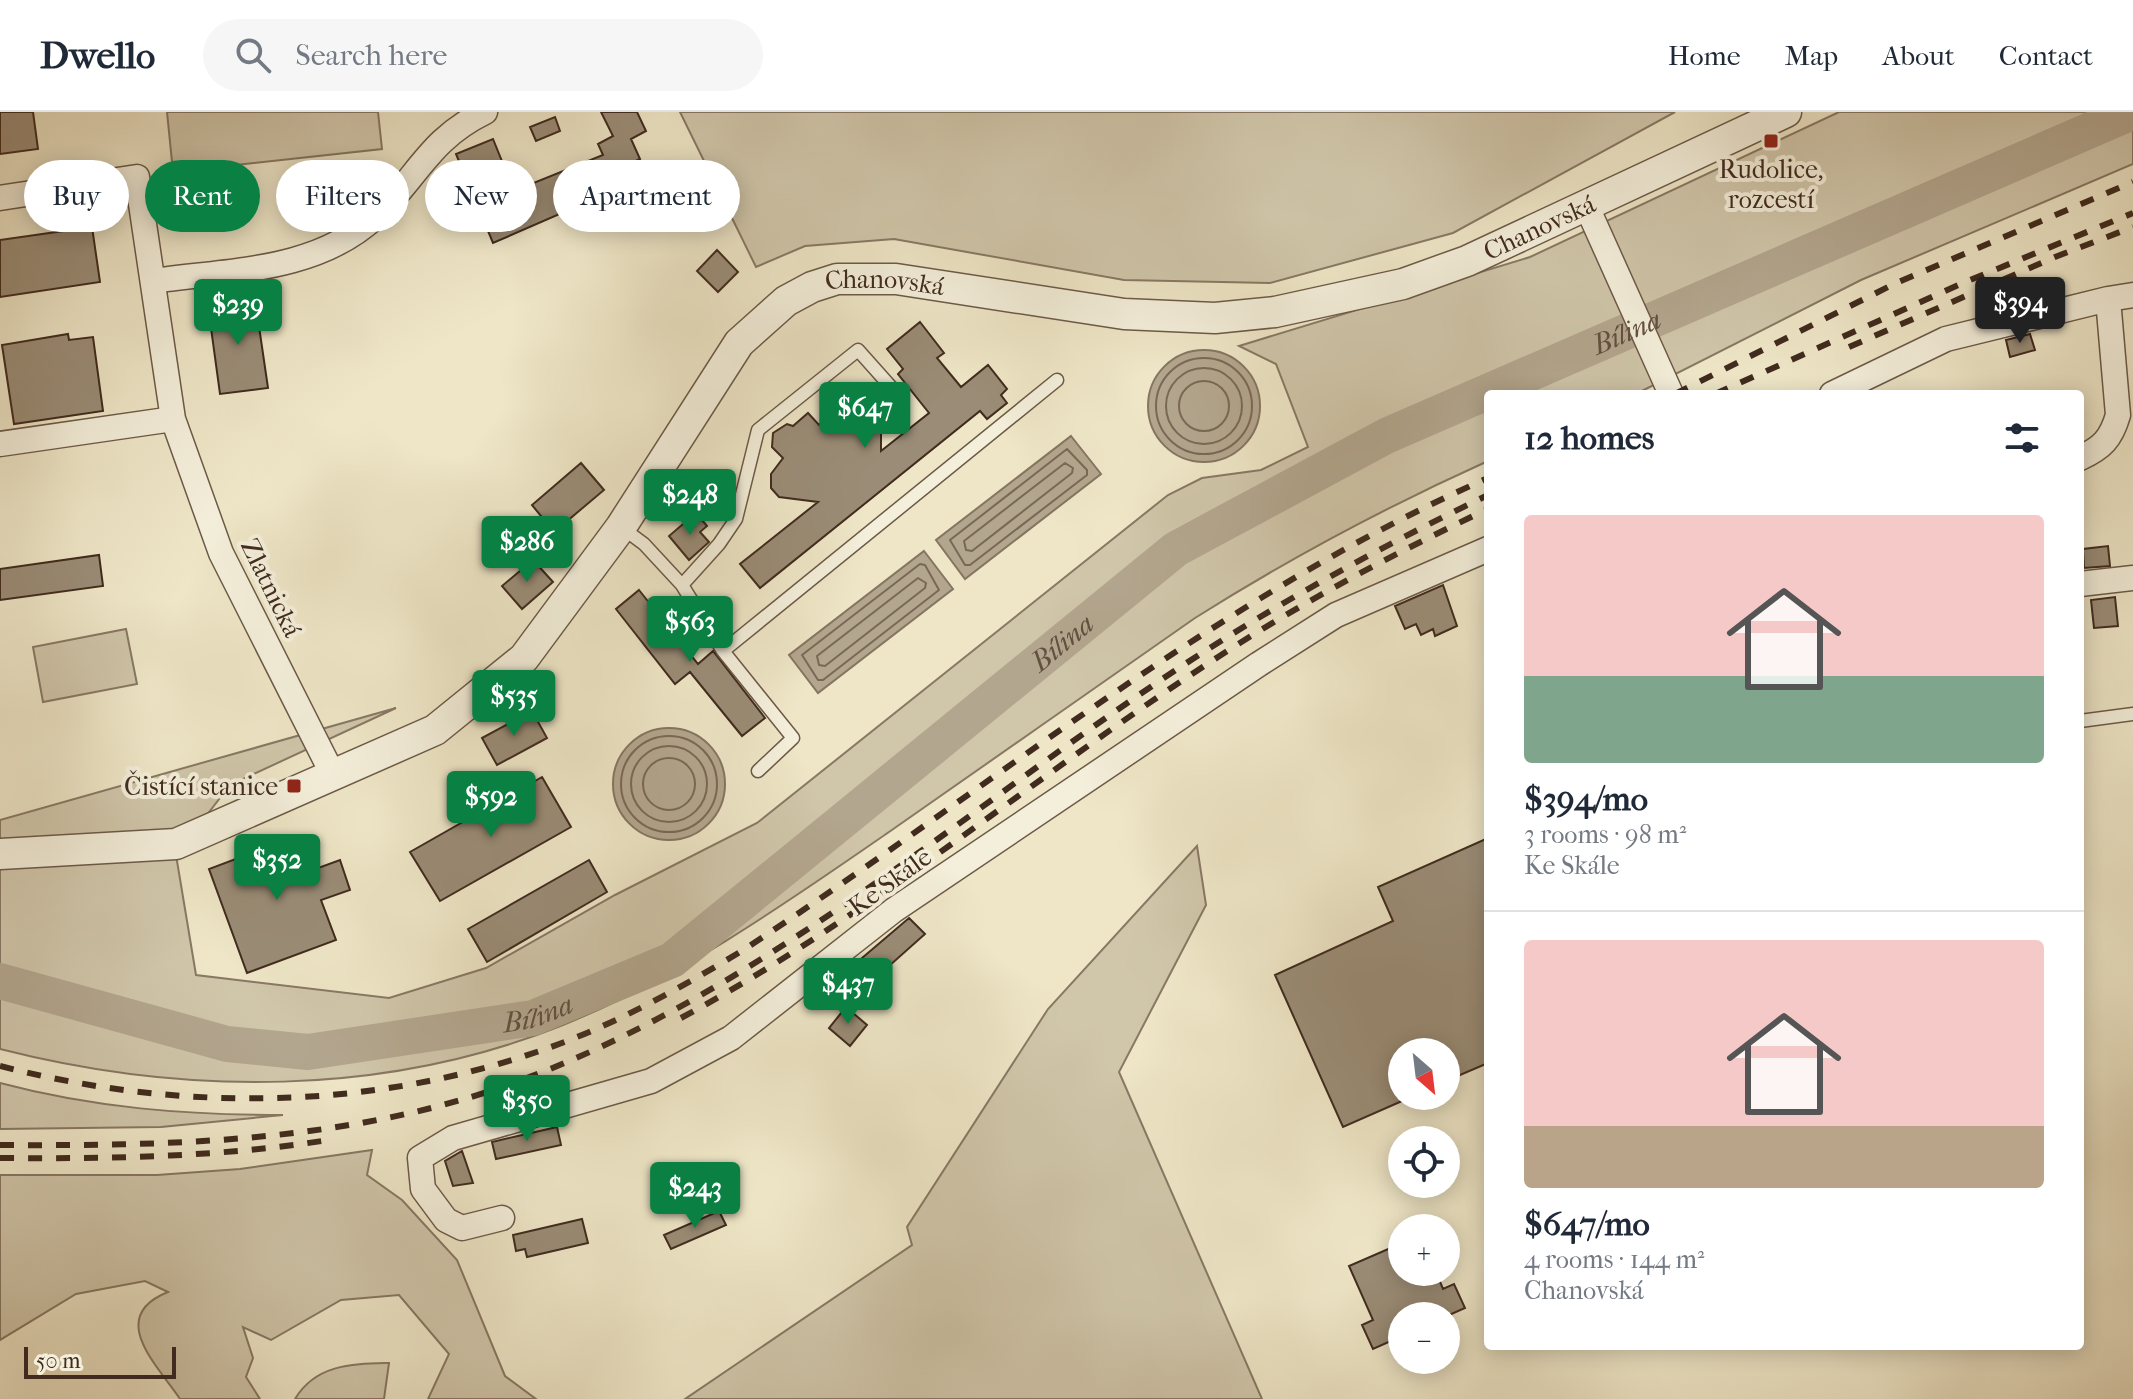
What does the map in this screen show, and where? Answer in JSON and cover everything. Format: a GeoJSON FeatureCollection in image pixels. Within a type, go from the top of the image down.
{"type":"FeatureCollection","features":[{"type":"Feature","properties":{"kind":"street"},"geometry":{"type":"LineString","coordinates":[[153,281],[301,260],[344,241],[376,216],[431,149],[465,122],[485,112]]}},
{"type":"Feature","properties":{"kind":"street","name":"Chanovská"},"geometry":{"type":"LineString","coordinates":[[0,854],[176,844],[435,730],[524,658],[621,527],[739,343],[786,301],[837,279],[896,279],[1124,314],[1215,318],[1342,299],[1403,284],[1467,261],[1786,112]]}},
{"type":"Feature","properties":{"kind":"street","name":"Zlatnická"},"geometry":{"type":"LineString","coordinates":[[0,198],[137,177],[173,419],[221,553],[333,775]]}},
{"type":"Feature","properties":{"kind":"street"},"geometry":{"type":"LineString","coordinates":[[1587,207],[1669,390]]}},
{"type":"Feature","properties":{"kind":"street"},"geometry":{"type":"LineString","coordinates":[[1840,390],[1946,339],[2133,295]]}},
{"type":"Feature","properties":{"kind":"street"},"geometry":{"type":"LineString","coordinates":[[2084,456],[2102,448],[2113,432],[2118,415],[2108,299]]}},
{"type":"Feature","properties":{"kind":"street"},"geometry":{"type":"LineString","coordinates":[[0,444],[173,419]]}},
{"type":"Feature","properties":{"kind":"street","name":"Ke Skále"},"geometry":{"type":"LineString","coordinates":[[502,1218],[462,1228],[446,1220],[423,1189],[420,1158],[453,1138],[651,1081],[731,1038],[894,910],[1259,664],[1336,615],[1484,551]]}},
{"type":"Feature","properties":{"kind":"street"},"geometry":{"type":"LineString","coordinates":[[2084,584],[2133,578]]}},
{"type":"Feature","properties":{"kind":"lane"},"geometry":{"type":"LineString","coordinates":[[682,585],[719,544],[736,519],[758,430],[858,350],[899,396]]}},
{"type":"Feature","properties":{"kind":"lane"},"geometry":{"type":"LineString","coordinates":[[723,651],[1057,380]]}},
{"type":"Feature","properties":{"kind":"lane"},"geometry":{"type":"LineString","coordinates":[[621,527],[644,544],[682,585],[723,651],[793,738],[758,771]]}},
{"type":"Feature","properties":{"kind":"lane"},"geometry":{"type":"LineString","coordinates":[[2084,720],[2133,714]]}},
{"type":"Feature","properties":{"kind":"shaded area"},"geometry":{"type":"Polygon","coordinates":[[[167,112],[378,112],[382,149],[260,162],[260,160],[172,160],[167,112]]]}},
{"type":"Feature","properties":{"kind":"shaded area"},"geometry":{"type":"Polygon","coordinates":[[[680,112],[1675,112],[1453,233],[1270,283],[1124,280],[894,239],[805,246],[756,267],[739,232],[740,160],[704,160],[680,112]]]}},
{"type":"Feature","properties":{"kind":"shaded area"},"geometry":{"type":"Polygon","coordinates":[[[1839,112],[2133,112],[2133,164],[1861,280],[1644,390],[1484,390],[1484,463],[1339,534],[1195,618],[771,912],[691,962],[607,1006],[495,1049],[426,1066],[355,1077],[284,1082],[212,1081],[141,1075],[0,1049],[0,820],[396,708],[230,785],[176,855],[196,975],[389,998],[486,968],[615,895],[757,823],[1168,495],[1202,478],[1261,470],[1308,447],[1276,364],[1239,346],[1530,257],[1839,112]]]}},
{"type":"Feature","properties":{"kind":"shaded area"},"geometry":{"type":"Polygon","coordinates":[[[126,629],[137,684],[43,702],[33,647],[126,629]]]}},
{"type":"Feature","properties":{"kind":"shaded area"},"geometry":{"type":"Polygon","coordinates":[[[1197,846],[1206,905],[1119,1072],[1262,1399],[685,1399],[912,1245],[907,1227],[1048,1009],[1197,846]]]}},
{"type":"Feature","properties":{"kind":"shaded area"},"geometry":{"type":"Polygon","coordinates":[[[0,1083],[70,1099],[140,1108],[211,1114],[283,1115],[161,1127],[0,1129],[0,1083]]]}},
{"type":"Feature","properties":{"kind":"shaded area"},"geometry":{"type":"Polygon","coordinates":[[[372,1150],[367,1175],[402,1200],[457,1260],[505,1376],[536,1399],[428,1399],[449,1354],[399,1295],[341,1300],[271,1340],[243,1327],[253,1358],[246,1377],[260,1399],[180,1399],[142,1343],[140,1315],[150,1302],[168,1292],[145,1281],[76,1294],[0,1340],[0,1175],[157,1175],[240,1169],[372,1150]]]}},
{"type":"Feature","properties":{"kind":"shaded area"},"geometry":{"type":"Polygon","coordinates":[[[389,1363],[384,1399],[295,1399],[304,1387],[324,1372],[362,1364],[389,1363]]]}},
{"type":"Feature","properties":{"kind":"water"},"geometry":{"type":"Polygon","coordinates":[[[1204,350],[1225,354],[1244,366],[1256,385],[1260,406],[1256,427],[1244,446],[1225,458],[1204,462],[1183,458],[1164,446],[1152,427],[1148,406],[1152,385],[1164,366],[1183,354],[1204,350]]]}},
{"type":"Feature","properties":{"kind":"water"},"geometry":{"type":"Polygon","coordinates":[[[1071,436],[1101,474],[965,579],[936,540],[1071,436]]]}},
{"type":"Feature","properties":{"kind":"water"},"geometry":{"type":"Polygon","coordinates":[[[924,551],[953,589],[818,693],[789,655],[924,551]]]}},
{"type":"Feature","properties":{"kind":"water"},"geometry":{"type":"Polygon","coordinates":[[[669,728],[690,732],[709,744],[721,763],[725,784],[721,805],[709,824],[690,836],[669,840],[648,836],[629,824],[617,805],[613,784],[617,763],[629,744],[648,732],[669,728]]]}},
{"type":"Feature","properties":{"kind":"building"},"geometry":{"type":"Polygon","coordinates":[[[0,112],[33,112],[38,149],[0,154],[0,112]]]}},
{"type":"Feature","properties":{"kind":"building"},"geometry":{"type":"Polygon","coordinates":[[[601,112],[637,112],[646,131],[631,139],[640,159],[591,160],[603,155],[598,144],[613,136],[601,112]]]}},
{"type":"Feature","properties":{"kind":"building"},"geometry":{"type":"Polygon","coordinates":[[[555,117],[560,131],[536,141],[530,127],[555,117]]]}},
{"type":"Feature","properties":{"kind":"building"},"geometry":{"type":"Polygon","coordinates":[[[493,139],[501,160],[458,160],[456,154],[493,139]]]}},
{"type":"Feature","properties":{"kind":"building"},"geometry":{"type":"Polygon","coordinates":[[[553,175],[553,217],[537,224],[537,182],[553,175]]]}},
{"type":"Feature","properties":{"kind":"building"},"geometry":{"type":"Polygon","coordinates":[[[57,232],[93,232],[100,282],[0,297],[0,240],[57,232]]]}},
{"type":"Feature","properties":{"kind":"building"},"geometry":{"type":"Polygon","coordinates":[[[488,232],[518,232],[493,243],[488,232]]]}},
{"type":"Feature","properties":{"kind":"building"},"geometry":{"type":"Polygon","coordinates":[[[717,250],[738,272],[718,292],[697,271],[717,250]]]}},
{"type":"Feature","properties":{"kind":"building"},"geometry":{"type":"Polygon","coordinates":[[[255,299],[268,388],[220,394],[208,306],[255,299]]]}},
{"type":"Feature","properties":{"kind":"building"},"geometry":{"type":"Polygon","coordinates":[[[920,322],[944,353],[937,358],[961,387],[988,365],[1007,389],[1001,395],[1007,403],[987,419],[980,411],[760,588],[740,564],[818,502],[779,497],[771,488],[771,474],[783,458],[772,447],[773,433],[787,424],[793,426],[808,413],[819,425],[839,409],[844,415],[853,403],[868,401],[881,412],[881,451],[929,413],[898,374],[903,369],[887,349],[920,322]]]}},
{"type":"Feature","properties":{"kind":"building"},"geometry":{"type":"Polygon","coordinates":[[[68,334],[69,340],[93,337],[103,411],[14,424],[2,345],[68,334]]]}},
{"type":"Feature","properties":{"kind":"building"},"geometry":{"type":"Polygon","coordinates":[[[2030,334],[2035,350],[2010,357],[2006,340],[2030,334]]]}},
{"type":"Feature","properties":{"kind":"building"},"geometry":{"type":"Polygon","coordinates":[[[581,463],[604,490],[554,532],[532,505],[581,463]]]}},
{"type":"Feature","properties":{"kind":"building"},"geometry":{"type":"Polygon","coordinates":[[[696,513],[707,526],[700,532],[709,542],[689,560],[669,536],[696,513]]]}},
{"type":"Feature","properties":{"kind":"building"},"geometry":{"type":"Polygon","coordinates":[[[2108,546],[2110,566],[2084,568],[2084,549],[2108,546]]]}},
{"type":"Feature","properties":{"kind":"building"},"geometry":{"type":"Polygon","coordinates":[[[99,555],[103,586],[0,600],[0,569],[99,555]]]}},
{"type":"Feature","properties":{"kind":"building"},"geometry":{"type":"Polygon","coordinates":[[[533,560],[553,582],[522,609],[502,586],[533,560]]]}},
{"type":"Feature","properties":{"kind":"building"},"geometry":{"type":"Polygon","coordinates":[[[1443,585],[1457,626],[1435,636],[1433,629],[1421,635],[1416,624],[1405,629],[1395,606],[1443,585]]]}},
{"type":"Feature","properties":{"kind":"building"},"geometry":{"type":"Polygon","coordinates":[[[639,590],[698,664],[713,651],[765,718],[742,736],[690,672],[675,684],[616,609],[639,590]]]}},
{"type":"Feature","properties":{"kind":"building"},"geometry":{"type":"Polygon","coordinates":[[[2115,597],[2118,626],[2094,628],[2091,600],[2115,597]]]}},
{"type":"Feature","properties":{"kind":"building"},"geometry":{"type":"Polygon","coordinates":[[[532,711],[547,738],[497,765],[482,738],[532,711]]]}},
{"type":"Feature","properties":{"kind":"building"},"geometry":{"type":"Polygon","coordinates":[[[542,777],[571,827],[440,901],[410,852],[542,777]]]}},
{"type":"Feature","properties":{"kind":"building"},"geometry":{"type":"Polygon","coordinates":[[[297,836],[310,871],[340,860],[350,890],[321,900],[336,940],[247,973],[209,869],[297,836]]]}},
{"type":"Feature","properties":{"kind":"building"},"geometry":{"type":"Polygon","coordinates":[[[1484,840],[1484,1065],[1460,1075],[1460,1038],[1388,1038],[1388,1107],[1343,1127],[1275,975],[1393,921],[1378,887],[1484,840]]]}},
{"type":"Feature","properties":{"kind":"building"},"geometry":{"type":"Polygon","coordinates":[[[589,860],[607,892],[487,962],[468,929],[589,860]]]}},
{"type":"Feature","properties":{"kind":"building"},"geometry":{"type":"Polygon","coordinates":[[[909,918],[925,934],[879,975],[862,958],[909,918]]]}},
{"type":"Feature","properties":{"kind":"building"},"geometry":{"type":"Polygon","coordinates":[[[846,1007],[867,1025],[850,1046],[829,1028],[846,1007]]]}},
{"type":"Feature","properties":{"kind":"building"},"geometry":{"type":"Polygon","coordinates":[[[557,1127],[561,1145],[496,1159],[492,1142],[557,1127]]]}},
{"type":"Feature","properties":{"kind":"building"},"geometry":{"type":"Polygon","coordinates":[[[462,1151],[473,1183],[453,1186],[445,1161],[462,1151]]]}},
{"type":"Feature","properties":{"kind":"building"},"geometry":{"type":"Polygon","coordinates":[[[719,1211],[726,1225],[671,1249],[664,1235],[719,1211]]]}},
{"type":"Feature","properties":{"kind":"building"},"geometry":{"type":"Polygon","coordinates":[[[582,1219],[588,1243],[527,1257],[525,1249],[516,1251],[513,1235],[582,1219]]]}},
{"type":"Feature","properties":{"kind":"building"},"geometry":{"type":"Polygon","coordinates":[[[1388,1249],[1388,1286],[1442,1286],[1443,1289],[1455,1286],[1465,1308],[1460,1310],[1460,1302],[1388,1302],[1388,1342],[1373,1349],[1362,1325],[1373,1320],[1349,1266],[1388,1249]]]}},
{"type":"Feature","properties":{"kind":"waterway","name":"Bílina"},"geometry":{"type":"LineString","coordinates":[[1492,390],[2132,112]]}},
{"type":"Feature","properties":{"kind":"waterway","name":"Bílina"},"geometry":{"type":"LineString","coordinates":[[0,981],[227,1044],[308,1052],[533,1018],[672,960],[1176,549],[1386,436],[1484,393]]}},
{"type":"Feature","properties":{"kind":"railway"},"geometry":{"type":"LineString","coordinates":[[1683,390],[1896,283],[2133,182]]}},
{"type":"Feature","properties":{"kind":"railway"},"geometry":{"type":"LineString","coordinates":[[1724,390],[1963,283],[2133,213]]}},
{"type":"Feature","properties":{"kind":"railway"},"geometry":{"type":"LineString","coordinates":[[1849,347],[2055,257],[2133,227]]}},
{"type":"Feature","properties":{"kind":"railway"},"geometry":{"type":"LineString","coordinates":[[0,1066],[71,1082],[142,1092],[214,1098],[285,1098],[357,1092],[428,1081],[498,1064],[567,1041],[658,999],[745,949],[1107,698],[1292,579],[1389,526],[1484,480]]}},
{"type":"Feature","properties":{"kind":"railway"},"geometry":{"type":"LineString","coordinates":[[0,1145],[178,1142],[296,1133],[355,1124],[471,1097],[564,1063],[654,1021],[742,971],[910,859],[1155,684],[1235,632],[1360,560],[1484,497]]}},
{"type":"Feature","properties":{"kind":"railway"},"geometry":{"type":"LineString","coordinates":[[681,1018],[820,935],[1250,636],[1350,578],[1484,511]]}},
{"type":"Feature","properties":{"kind":"railway"},"geometry":{"type":"LineString","coordinates":[[0,1158],[168,1156],[251,1150],[335,1139]]}},
{"type":"Feature","properties":{"kind":"place","name":"Rudolice, rozcestí"},"geometry":{"type":"Point","coordinates":[1771,141]}},
{"type":"Feature","properties":{"kind":"place","name":"Čistící stanice"},"geometry":{"type":"Point","coordinates":[294,786]}}]}
